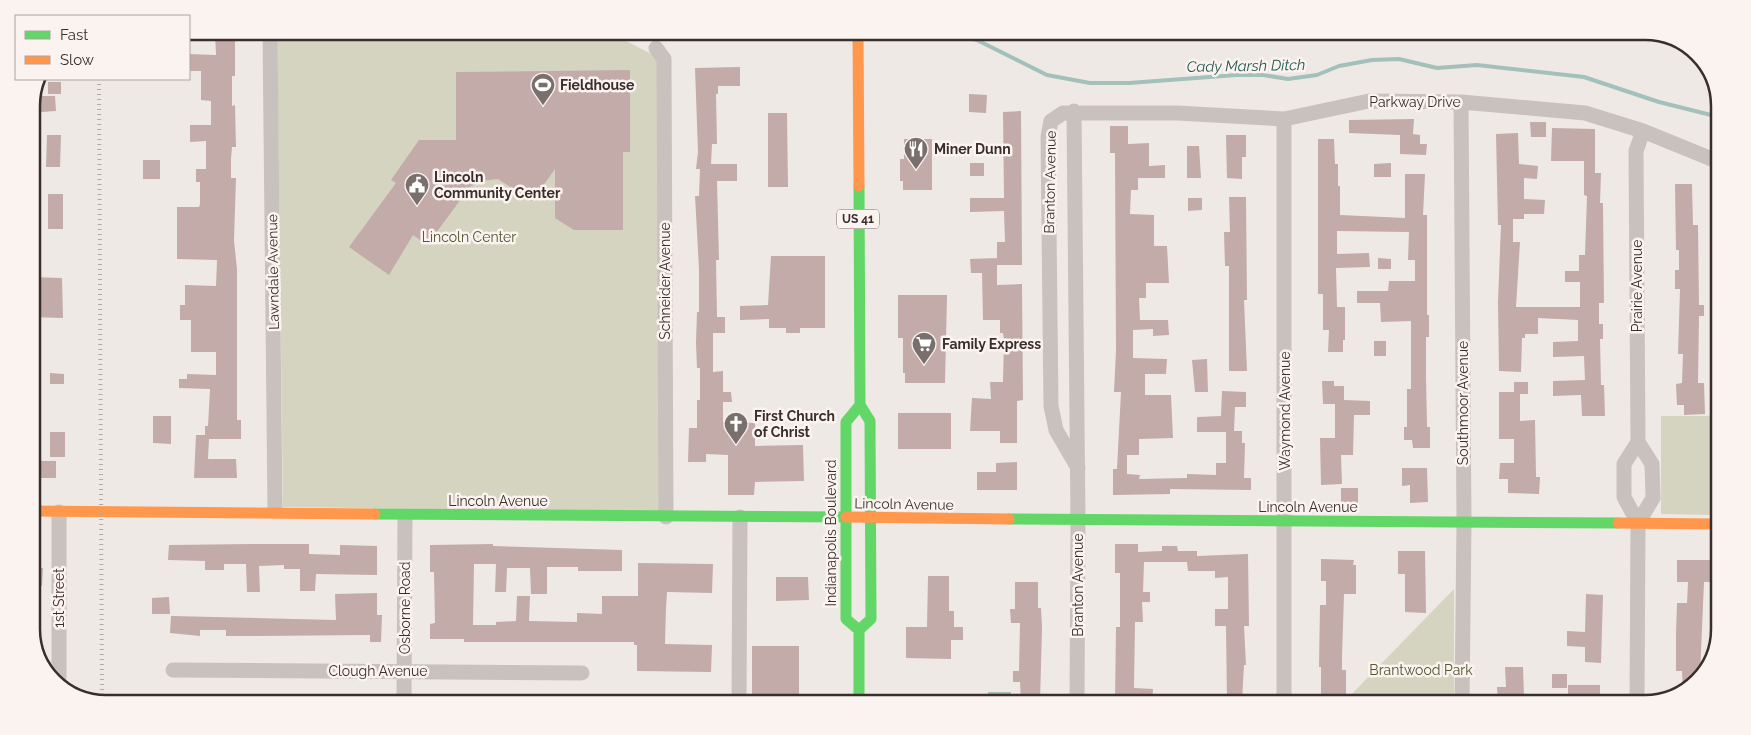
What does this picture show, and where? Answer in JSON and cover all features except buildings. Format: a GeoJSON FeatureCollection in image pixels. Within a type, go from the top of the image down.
{"type":"FeatureCollection","features":[{"type":"Feature","properties":{"kind":"main road","name":"US 41"},"geometry":{"type":"LineString","coordinates":[[858,40],[860,404],[870,421],[871,519],[871,618],[859,630]]}},
{"type":"Feature","properties":{"kind":"main road","name":"Indianapolis Boulevard"},"geometry":{"type":"LineString","coordinates":[[859,630],[846,619],[846,422],[860,404]]}},
{"type":"Feature","properties":{"kind":"main road","name":"Lincoln Avenue"},"geometry":{"type":"LineString","coordinates":[[40,511],[275,511],[405,516],[1711,524]]}},
{"type":"Feature","properties":{"kind":"main road"},"geometry":{"type":"LineString","coordinates":[[859,630],[859,695]]}},
{"type":"Feature","properties":{"kind":"street","name":"Lawndale Avenue"},"geometry":{"type":"LineString","coordinates":[[270,40],[275,511]]}},
{"type":"Feature","properties":{"kind":"street","name":"Schneider Avenue"},"geometry":{"type":"LineString","coordinates":[[656,48],[664,59],[666,517]]}},
{"type":"Feature","properties":{"kind":"street","name":"Parkway Drive"},"geometry":{"type":"LineString","coordinates":[[1074,111],[1178,113],[1284,119],[1369,101],[1460,102],[1585,112],[1643,131],[1711,159]]}},
{"type":"Feature","properties":{"kind":"street","name":"Southmoor Avenue"},"geometry":{"type":"LineString","coordinates":[[1460,102],[1464,523],[1462,695]]}},
{"type":"Feature","properties":{"kind":"street","name":"Branton Avenue"},"geometry":{"type":"LineString","coordinates":[[1077,695],[1078,468],[1074,111],[1063,113],[1051,120],[1048,137],[1051,406],[1056,430],[1078,468]]}},
{"type":"Feature","properties":{"kind":"street","name":"Waymond Avenue"},"geometry":{"type":"LineString","coordinates":[[1284,119],[1284,695]]}},
{"type":"Feature","properties":{"kind":"street","name":"Prairie Avenue"},"geometry":{"type":"LineString","coordinates":[[1638,442],[1636,150],[1643,131]]}},
{"type":"Feature","properties":{"kind":"street"},"geometry":{"type":"LineString","coordinates":[[1637,695],[1638,523],[1624,497],[1624,464],[1638,442],[1652,464],[1653,498],[1638,523]]}},
{"type":"Feature","properties":{"kind":"street","name":"1st Street"},"geometry":{"type":"LineString","coordinates":[[54,669],[59,512]]}},
{"type":"Feature","properties":{"kind":"street","name":"Osborne Road"},"geometry":{"type":"LineString","coordinates":[[404,695],[405,516]]}},
{"type":"Feature","properties":{"kind":"street"},"geometry":{"type":"LineString","coordinates":[[739,695],[740,517]]}},
{"type":"Feature","properties":{"kind":"street","name":"Clough Avenue"},"geometry":{"type":"LineString","coordinates":[[173,670],[582,673]]}},
{"type":"Feature","properties":{"kind":"green space","name":"Lincoln Center"},"geometry":{"type":"Polygon","coordinates":[[[277,40],[624,40],[657,57],[661,512],[283,507],[277,40]]]}},
{"type":"Feature","properties":{"kind":"green space"},"geometry":{"type":"Polygon","coordinates":[[[1661,416],[1711,416],[1711,515],[1661,514],[1661,416]]]}},
{"type":"Feature","properties":{"kind":"green space","name":"Brantwood Park"},"geometry":{"type":"Polygon","coordinates":[[[1454,589],[1454,695],[1351,695],[1454,589]]]}},
{"type":"Feature","properties":{"kind":"water"},"geometry":{"type":"Polygon","coordinates":[[[988,692],[1011,692],[1011,695],[988,695],[988,692]]]}},
{"type":"Feature","properties":{"kind":"waterway","name":"Cady Marsh Ditch"},"geometry":{"type":"LineString","coordinates":[[977,40],[1047,75],[1090,83],[1129,83],[1237,75],[1263,75],[1288,79],[1317,75],[1339,66],[1372,60],[1399,59],[1437,68],[1477,65],[1584,77],[1659,102],[1711,115]]}},
{"type":"Feature","properties":{"kind":"railway"},"geometry":{"type":"LineString","coordinates":[[99,80],[102,695]]}},
{"type":"Feature","properties":{"kind":"traffic: fast"},"geometry":{"type":"LineString","coordinates":[[859,186],[860,405],[870,421],[871,619],[859,630],[859,695]]}},
{"type":"Feature","properties":{"kind":"traffic: fast"},"geometry":{"type":"LineString","coordinates":[[859,630],[846,619],[846,422],[860,405]]}},
{"type":"Feature","properties":{"kind":"traffic: fast"},"geometry":{"type":"LineString","coordinates":[[375,514],[846,517]]}},
{"type":"Feature","properties":{"kind":"traffic: fast"},"geometry":{"type":"LineString","coordinates":[[1009,519],[1618,523]]}},
{"type":"Feature","properties":{"kind":"traffic: slow"},"geometry":{"type":"LineString","coordinates":[[858,40],[859,186]]}},
{"type":"Feature","properties":{"kind":"traffic: slow"},"geometry":{"type":"LineString","coordinates":[[40,511],[375,514]]}},
{"type":"Feature","properties":{"kind":"traffic: slow"},"geometry":{"type":"LineString","coordinates":[[846,517],[1009,519]]}},
{"type":"Feature","properties":{"kind":"traffic: slow"},"geometry":{"type":"LineString","coordinates":[[1618,523],[1711,524]]}},
{"type":"Feature","properties":{"kind":"place","name":"Fieldhouse"},"geometry":{"type":"Point","coordinates":[543,106]}},
{"type":"Feature","properties":{"kind":"place","name":"Miner Dunn"},"geometry":{"type":"Point","coordinates":[916,170]}},
{"type":"Feature","properties":{"kind":"place","name":"Lincoln Community Center"},"geometry":{"type":"Point","coordinates":[417,206]}},
{"type":"Feature","properties":{"kind":"place","name":"Family Express"},"geometry":{"type":"Point","coordinates":[924,365]}},
{"type":"Feature","properties":{"kind":"place","name":"First Church of Christ"},"geometry":{"type":"Point","coordinates":[736,445]}}]}
